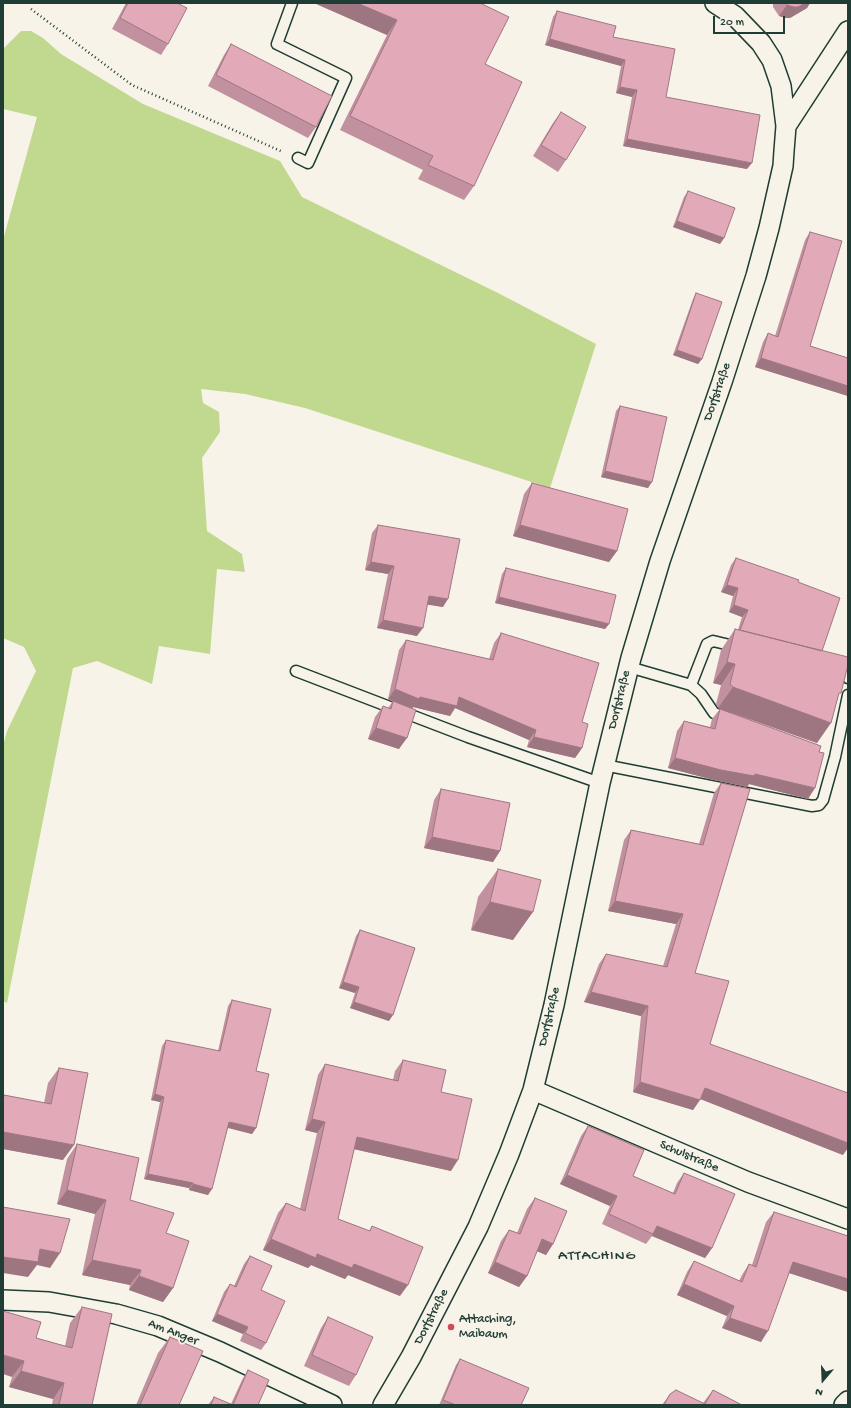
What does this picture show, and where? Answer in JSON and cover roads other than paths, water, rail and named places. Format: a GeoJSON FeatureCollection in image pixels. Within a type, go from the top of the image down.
{"type":"FeatureCollection","features":[{"type":"Feature","properties":{"kind":"street","name":"Dorfstraße"},"geometry":{"type":"LineString","coordinates":[[383,1405],[411,1357],[478,1227],[509,1154],[533,1090],[554,1004],[602,774],[646,602],[722,382],[756,276],[769,228],[782,171],[786,126],[781,86],[772,60],[761,43],[735,16],[715,3]]}},
{"type":"Feature","properties":{"kind":"street"},"geometry":{"type":"LineString","coordinates":[[786,126],[848,31]]}},
{"type":"Feature","properties":{"kind":"street","name":"Schulstraße"},"geometry":{"type":"LineString","coordinates":[[533,1090],[748,1182],[848,1219]]}},
{"type":"Feature","properties":{"kind":"street","name":"Am Anger"},"geometry":{"type":"LineString","coordinates":[[3,1300],[49,1302],[116,1314],[158,1326],[220,1352],[332,1405]]}},
{"type":"Feature","properties":{"kind":"street"},"geometry":{"type":"LineString","coordinates":[[844,1405],[848,1401]]}},
{"type":"Feature","properties":{"kind":"lane"},"geometry":{"type":"LineString","coordinates":[[292,3],[277,44],[346,78],[308,163],[298,158]]}},
{"type":"Feature","properties":{"kind":"lane"},"geometry":{"type":"LineString","coordinates":[[691,685],[707,644],[713,640],[750,650]]}},
{"type":"Feature","properties":{"kind":"lane"},"geometry":{"type":"LineString","coordinates":[[629,667],[691,685],[701,694],[714,713],[735,721]]}},
{"type":"Feature","properties":{"kind":"lane"},"geometry":{"type":"LineString","coordinates":[[823,668],[845,674],[848,678]]}},
{"type":"Feature","properties":{"kind":"lane"},"geometry":{"type":"LineString","coordinates":[[296,671],[468,737],[602,774],[812,806],[819,805],[823,800],[831,756],[848,695]]}},
{"type":"Feature","properties":{"kind":"place","name":"Attaching, Maibaum"},"geometry":{"type":"Point","coordinates":[451,1327]}},
{"type":"Feature","properties":{"kind":"district","name":"ATTACHING"},"geometry":{"type":"Point","coordinates":[597,1257]}}]}
